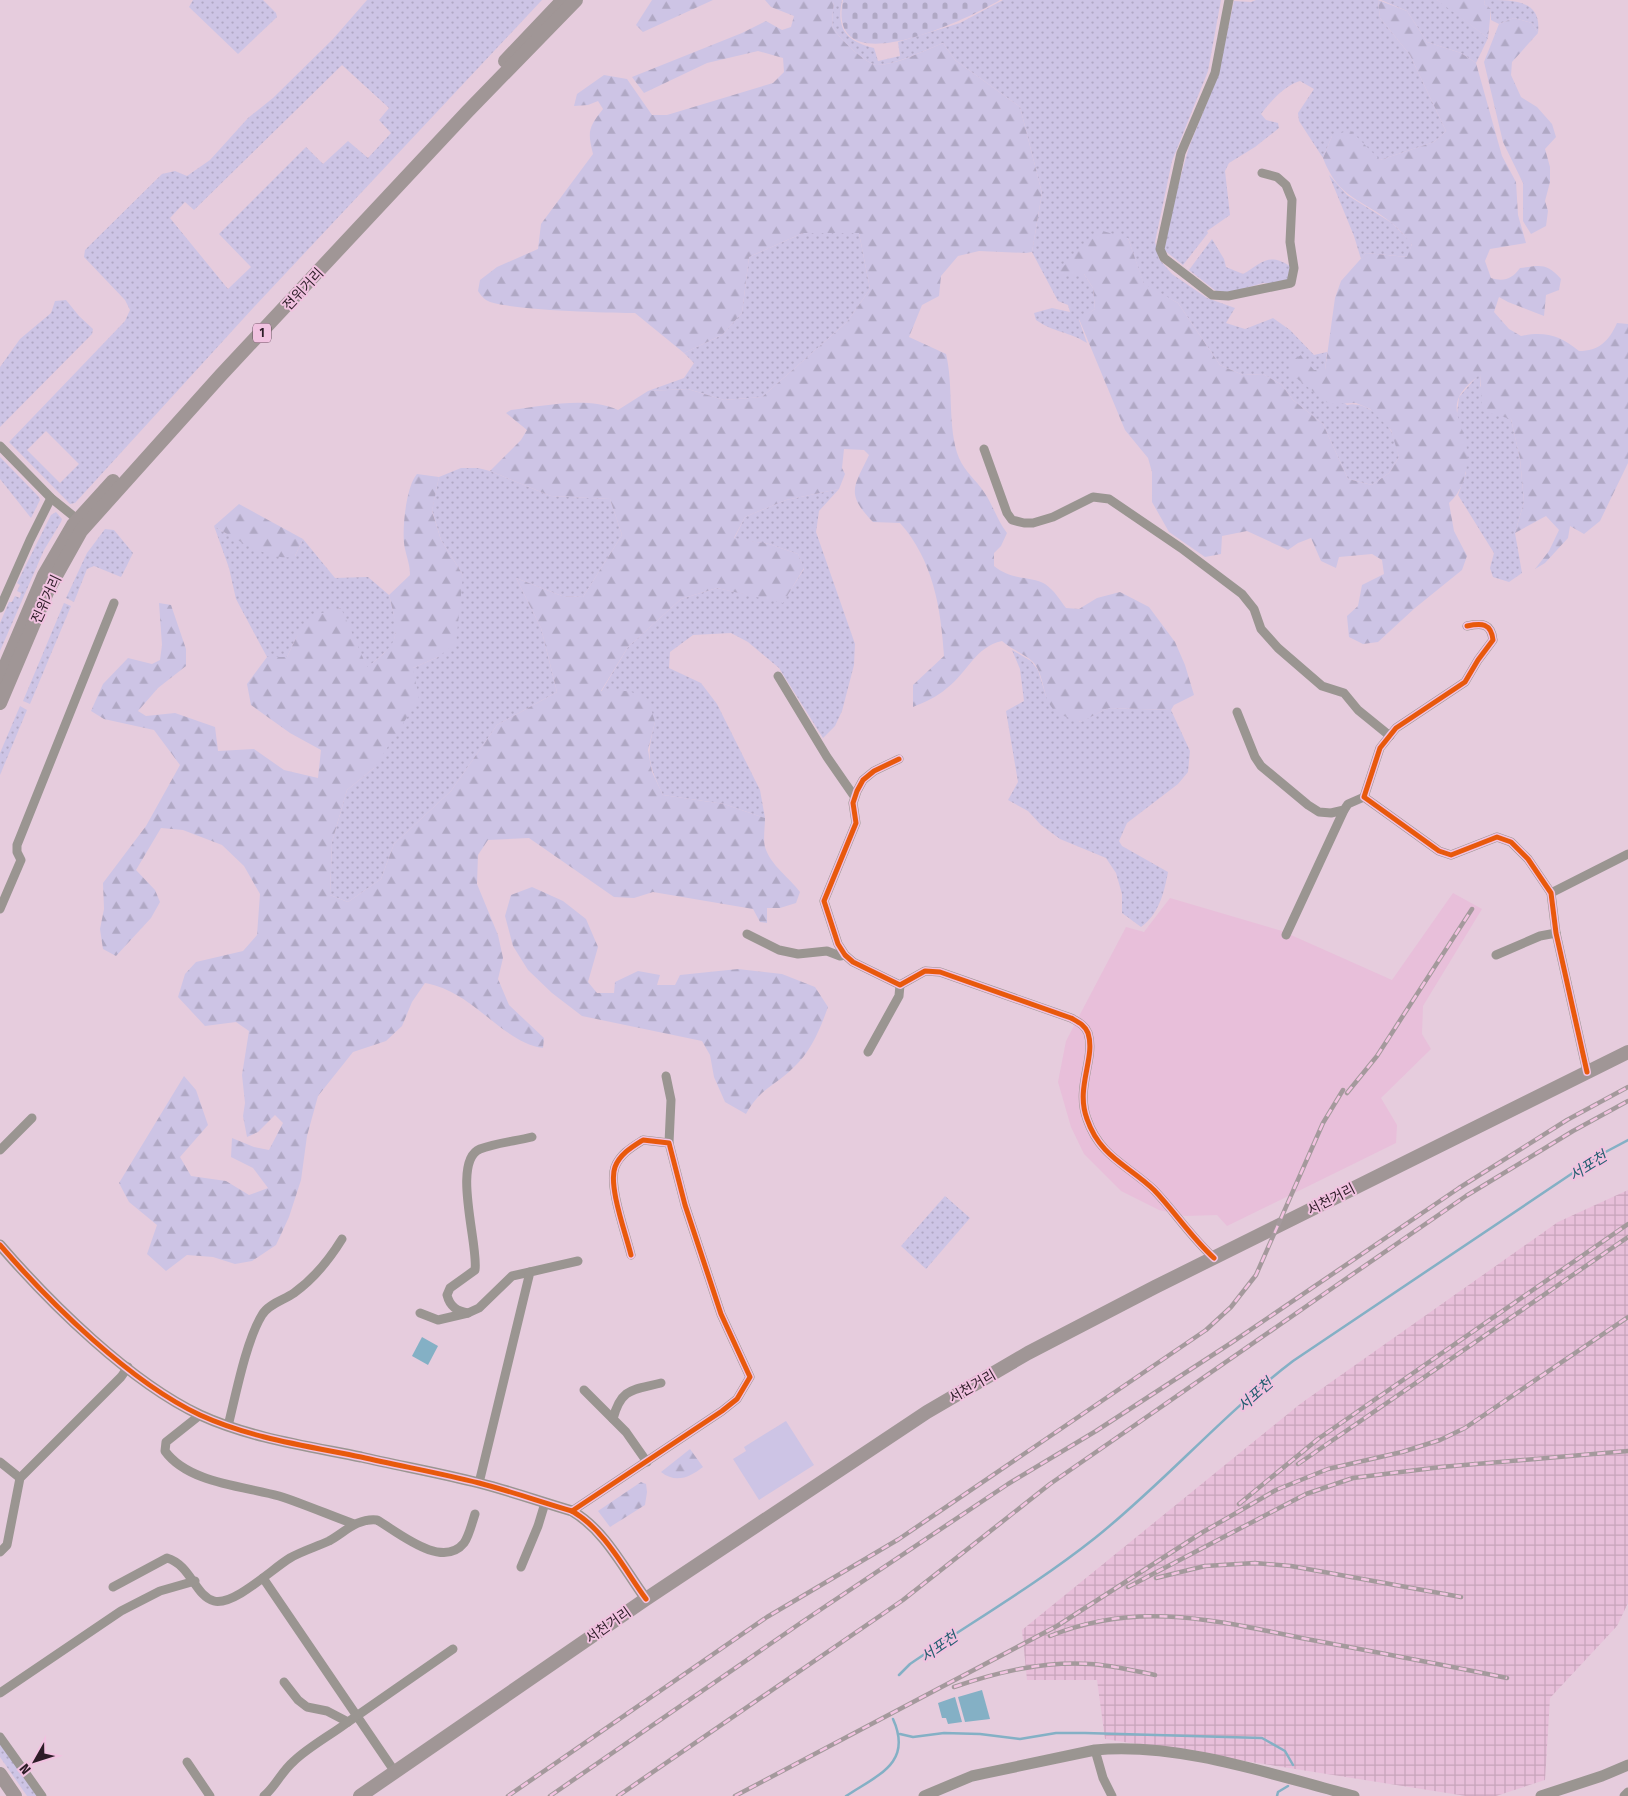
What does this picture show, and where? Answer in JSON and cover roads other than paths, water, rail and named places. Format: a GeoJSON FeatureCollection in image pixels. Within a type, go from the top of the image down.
{"type":"FeatureCollection","features":[{"type":"Feature","properties":{"kind":"main road","name":"전위거리"},"geometry":{"type":"LineString","coordinates":[[0,678],[44,575],[77,520],[563,0]]}},
{"type":"Feature","properties":{"kind":"main road","name":"전위거리"},"geometry":{"type":"LineString","coordinates":[[0,703],[48,590],[81,531],[221,375],[467,112],[576,0]]}},
{"type":"Feature","properties":{"kind":"main road","name":"서천거리"},"geometry":{"type":"LineString","coordinates":[[360,1796],[646,1599],[927,1412],[1028,1353],[1214,1258],[1628,1052]]}},
{"type":"Feature","properties":{"kind":"main road"},"geometry":{"type":"LineString","coordinates":[[0,1774],[15,1796]]}},
{"type":"Feature","properties":{"kind":"main road"},"geometry":{"type":"LineString","coordinates":[[0,1789],[4,1796]]}},
{"type":"Feature","properties":{"kind":"street"},"geometry":{"type":"LineString","coordinates":[[1230,0],[1217,54],[1215,72],[1181,153],[1160,249],[1164,258],[1212,295],[1228,296],[1253,289],[1281,287],[1292,283],[1294,279],[1290,242],[1292,200],[1286,185],[1277,177],[1262,173]]}},
{"type":"Feature","properties":{"kind":"street"},"geometry":{"type":"LineString","coordinates":[[0,446],[77,520]]}},
{"type":"Feature","properties":{"kind":"street"},"geometry":{"type":"LineString","coordinates":[[984,449],[1006,513],[1012,520],[1033,523],[1053,517],[1093,497],[1109,499],[1181,548],[1242,594],[1254,609],[1261,629],[1278,648],[1322,686],[1344,693],[1358,710],[1390,736]]}},
{"type":"Feature","properties":{"kind":"street"},"geometry":{"type":"LineString","coordinates":[[0,608],[30,540],[52,498]]}},
{"type":"Feature","properties":{"kind":"street"},"geometry":{"type":"LineString","coordinates":[[0,909],[21,860],[17,852],[17,845],[114,603]]}},
{"type":"Feature","properties":{"kind":"street"},"geometry":{"type":"LineString","coordinates":[[1364,797],[1373,764],[1380,748],[1396,728],[1465,682],[1493,640],[1493,633],[1488,625],[1481,623],[1467,626]]}},
{"type":"Feature","properties":{"kind":"street"},"geometry":{"type":"LineString","coordinates":[[778,676],[827,757],[854,796],[856,823],[824,901],[838,944],[845,955],[853,962],[900,985]]}},
{"type":"Feature","properties":{"kind":"street"},"geometry":{"type":"LineString","coordinates":[[1237,712],[1255,757],[1261,766],[1319,812],[1331,813],[1344,810]]}},
{"type":"Feature","properties":{"kind":"street"},"geometry":{"type":"LineString","coordinates":[[854,796],[863,780],[874,770],[899,759]]}},
{"type":"Feature","properties":{"kind":"street"},"geometry":{"type":"LineString","coordinates":[[1286,935],[1344,810],[1348,804],[1364,797]]}},
{"type":"Feature","properties":{"kind":"street"},"geometry":{"type":"LineString","coordinates":[[1364,797],[1439,851],[1451,855],[1497,837],[1511,842],[1528,859],[1551,893],[1556,933],[1587,1072]]}},
{"type":"Feature","properties":{"kind":"street"},"geometry":{"type":"LineString","coordinates":[[1551,893],[1628,854]]}},
{"type":"Feature","properties":{"kind":"street"},"geometry":{"type":"LineString","coordinates":[[1496,955],[1540,936],[1556,933]]}},
{"type":"Feature","properties":{"kind":"street"},"geometry":{"type":"LineString","coordinates":[[747,934],[779,950],[798,954],[827,952],[840,956],[845,955]]}},
{"type":"Feature","properties":{"kind":"street"},"geometry":{"type":"LineString","coordinates":[[900,985],[925,971],[940,972],[1071,1018],[1083,1025],[1088,1033],[1089,1050],[1082,1091],[1086,1119],[1097,1140],[1112,1158],[1153,1189],[1194,1240],[1214,1258]]}},
{"type":"Feature","properties":{"kind":"street"},"geometry":{"type":"LineString","coordinates":[[868,1052],[899,996],[900,985]]}},
{"type":"Feature","properties":{"kind":"street"},"geometry":{"type":"LineString","coordinates":[[572,1512],[722,1411],[737,1399],[750,1377],[721,1314],[685,1205],[669,1143],[671,1100],[666,1076]]}},
{"type":"Feature","properties":{"kind":"street"},"geometry":{"type":"LineString","coordinates":[[0,1150],[32,1118]]}},
{"type":"Feature","properties":{"kind":"street"},"geometry":{"type":"LineString","coordinates":[[468,1314],[458,1312],[452,1307],[447,1296],[450,1288],[475,1270],[467,1184],[470,1160],[479,1149],[532,1137]]}},
{"type":"Feature","properties":{"kind":"street"},"geometry":{"type":"LineString","coordinates":[[631,1255],[614,1184],[614,1168],[620,1157],[643,1140],[669,1143]]}},
{"type":"Feature","properties":{"kind":"street"},"geometry":{"type":"LineString","coordinates":[[228,1426],[249,1349],[262,1315],[271,1306],[294,1292],[321,1270],[342,1238]]}},
{"type":"Feature","properties":{"kind":"street"},"geometry":{"type":"LineString","coordinates":[[0,1245],[25,1274],[76,1324],[169,1398],[200,1415],[247,1433],[479,1483],[572,1512],[586,1519],[600,1535],[646,1599]]}},
{"type":"Feature","properties":{"kind":"street"},"geometry":{"type":"LineString","coordinates":[[420,1313],[438,1320],[468,1314],[479,1308],[512,1276],[578,1261]]}},
{"type":"Feature","properties":{"kind":"street"},"geometry":{"type":"LineString","coordinates":[[479,1483],[530,1272]]}},
{"type":"Feature","properties":{"kind":"street"},"geometry":{"type":"LineString","coordinates":[[0,1552],[7,1544],[20,1478],[128,1367]]}},
{"type":"Feature","properties":{"kind":"street"},"geometry":{"type":"LineString","coordinates":[[613,1419],[616,1405],[622,1396],[640,1387],[661,1383]]}},
{"type":"Feature","properties":{"kind":"street"},"geometry":{"type":"LineString","coordinates":[[584,1390],[626,1432],[647,1462]]}},
{"type":"Feature","properties":{"kind":"street"},"geometry":{"type":"LineString","coordinates":[[200,1415],[166,1442],[165,1451],[179,1467],[226,1483],[280,1497],[354,1524]]}},
{"type":"Feature","properties":{"kind":"street"},"geometry":{"type":"LineString","coordinates":[[0,1462],[20,1478]]}},
{"type":"Feature","properties":{"kind":"street"},"geometry":{"type":"LineString","coordinates":[[521,1567],[538,1526],[545,1503]]}},
{"type":"Feature","properties":{"kind":"street"},"geometry":{"type":"LineString","coordinates":[[113,1586],[168,1558],[176,1560],[184,1567],[208,1598],[216,1601],[226,1601],[264,1578],[289,1559],[328,1541],[354,1524],[368,1519],[376,1520],[420,1546],[444,1554],[450,1553],[464,1543],[475,1514]]}},
{"type":"Feature","properties":{"kind":"street"},"geometry":{"type":"LineString","coordinates":[[264,1578],[353,1720],[395,1772]]}},
{"type":"Feature","properties":{"kind":"street"},"geometry":{"type":"LineString","coordinates":[[0,1693],[120,1611],[160,1591],[195,1581]]}},
{"type":"Feature","properties":{"kind":"street"},"geometry":{"type":"LineString","coordinates":[[264,1796],[274,1788],[278,1778],[294,1760],[453,1649]]}},
{"type":"Feature","properties":{"kind":"street"},"geometry":{"type":"LineString","coordinates":[[284,1682],[298,1700],[307,1707],[327,1711],[353,1720]]}},
{"type":"Feature","properties":{"kind":"street"},"geometry":{"type":"LineString","coordinates":[[0,1737],[42,1796]]}},
{"type":"Feature","properties":{"kind":"street"},"geometry":{"type":"LineString","coordinates":[[924,1796],[939,1793],[972,1776],[1112,1748],[1156,1751],[1200,1758],[1354,1796]]}},
{"type":"Feature","properties":{"kind":"street"},"geometry":{"type":"LineString","coordinates":[[1095,1750],[1103,1778],[1112,1796]]}},
{"type":"Feature","properties":{"kind":"street"},"geometry":{"type":"LineString","coordinates":[[187,1762],[210,1796]]}},
{"type":"Feature","properties":{"kind":"street"},"geometry":{"type":"LineString","coordinates":[[1541,1796],[1602,1776],[1628,1765]]}},
{"type":"Feature","properties":{"kind":"street"},"geometry":{"type":"LineString","coordinates":[[1624,1796],[1628,1792]]}},
{"type":"Feature","properties":{"kind":"water"},"geometry":{"type":"Polygon","coordinates":[[[422,1337],[438,1346],[428,1365],[412,1356],[422,1337]]]}},
{"type":"Feature","properties":{"kind":"water"},"geometry":{"type":"Polygon","coordinates":[[[982,1690],[990,1719],[965,1722],[958,1697],[982,1690]]]}},
{"type":"Feature","properties":{"kind":"water"},"geometry":{"type":"Polygon","coordinates":[[[955,1697],[962,1722],[948,1724],[946,1718],[942,1718],[938,1703],[955,1697]]]}},
{"type":"Feature","properties":{"kind":"waterway","name":"서포천"},"geometry":{"type":"LineString","coordinates":[[899,1675],[910,1664],[1027,1587],[1095,1538],[1145,1495],[1242,1404],[1293,1361],[1598,1156],[1628,1140]]}},
{"type":"Feature","properties":{"kind":"waterway","name":"서포천"},"geometry":{"type":"LineString","coordinates":[[846,1796],[880,1774],[895,1757],[899,1747],[898,1734],[893,1719]]}},
{"type":"Feature","properties":{"kind":"waterway"},"geometry":{"type":"LineString","coordinates":[[900,1734],[913,1737],[944,1733],[980,1734],[1020,1739],[1056,1733],[1262,1738],[1285,1751],[1293,1765]]}},
{"type":"Feature","properties":{"kind":"waterway"},"geometry":{"type":"LineString","coordinates":[[1277,1796],[1278,1792],[1288,1786]]}},
{"type":"Feature","properties":{"kind":"railway"},"geometry":{"type":"LineString","coordinates":[[1347,1093],[1377,1056],[1472,909]]}},
{"type":"Feature","properties":{"kind":"railway"},"geometry":{"type":"LineString","coordinates":[[550,1796],[802,1622],[1008,1484],[1096,1431],[1231,1343],[1459,1188],[1567,1120],[1628,1087]]}},
{"type":"Feature","properties":{"kind":"railway"},"geometry":{"type":"LineString","coordinates":[[508,1796],[767,1617],[899,1539],[1206,1330],[1231,1307],[1256,1275],[1323,1123],[1343,1090]]}},
{"type":"Feature","properties":{"kind":"railway"},"geometry":{"type":"LineString","coordinates":[[618,1796],[903,1600],[1050,1484],[1466,1196],[1573,1131],[1628,1101]]}},
{"type":"Feature","properties":{"kind":"railway"},"geometry":{"type":"LineString","coordinates":[[1239,1504],[1318,1439],[1628,1224]]}},
{"type":"Feature","properties":{"kind":"railway"},"geometry":{"type":"LineString","coordinates":[[1298,1464],[1628,1237]]}},
{"type":"Feature","properties":{"kind":"railway"},"geometry":{"type":"LineString","coordinates":[[735,1796],[1057,1626],[1203,1532],[1276,1490],[1328,1469],[1402,1452],[1440,1440],[1465,1428],[1628,1317]]}},
{"type":"Feature","properties":{"kind":"railway"},"geometry":{"type":"LineString","coordinates":[[1128,1587],[1306,1494],[1353,1478],[1441,1467],[1628,1451]]}},
{"type":"Feature","properties":{"kind":"railway"},"geometry":{"type":"LineString","coordinates":[[1156,1578],[1205,1566],[1255,1563],[1291,1566],[1461,1597]]}},
{"type":"Feature","properties":{"kind":"railway"},"geometry":{"type":"LineString","coordinates":[[1050,1636],[1084,1625],[1118,1618],[1151,1616],[1184,1618],[1249,1627],[1507,1678]]}},
{"type":"Feature","properties":{"kind":"railway"},"geometry":{"type":"LineString","coordinates":[[954,1687],[1004,1672],[1055,1664],[1098,1665],[1155,1675]]}}]}
